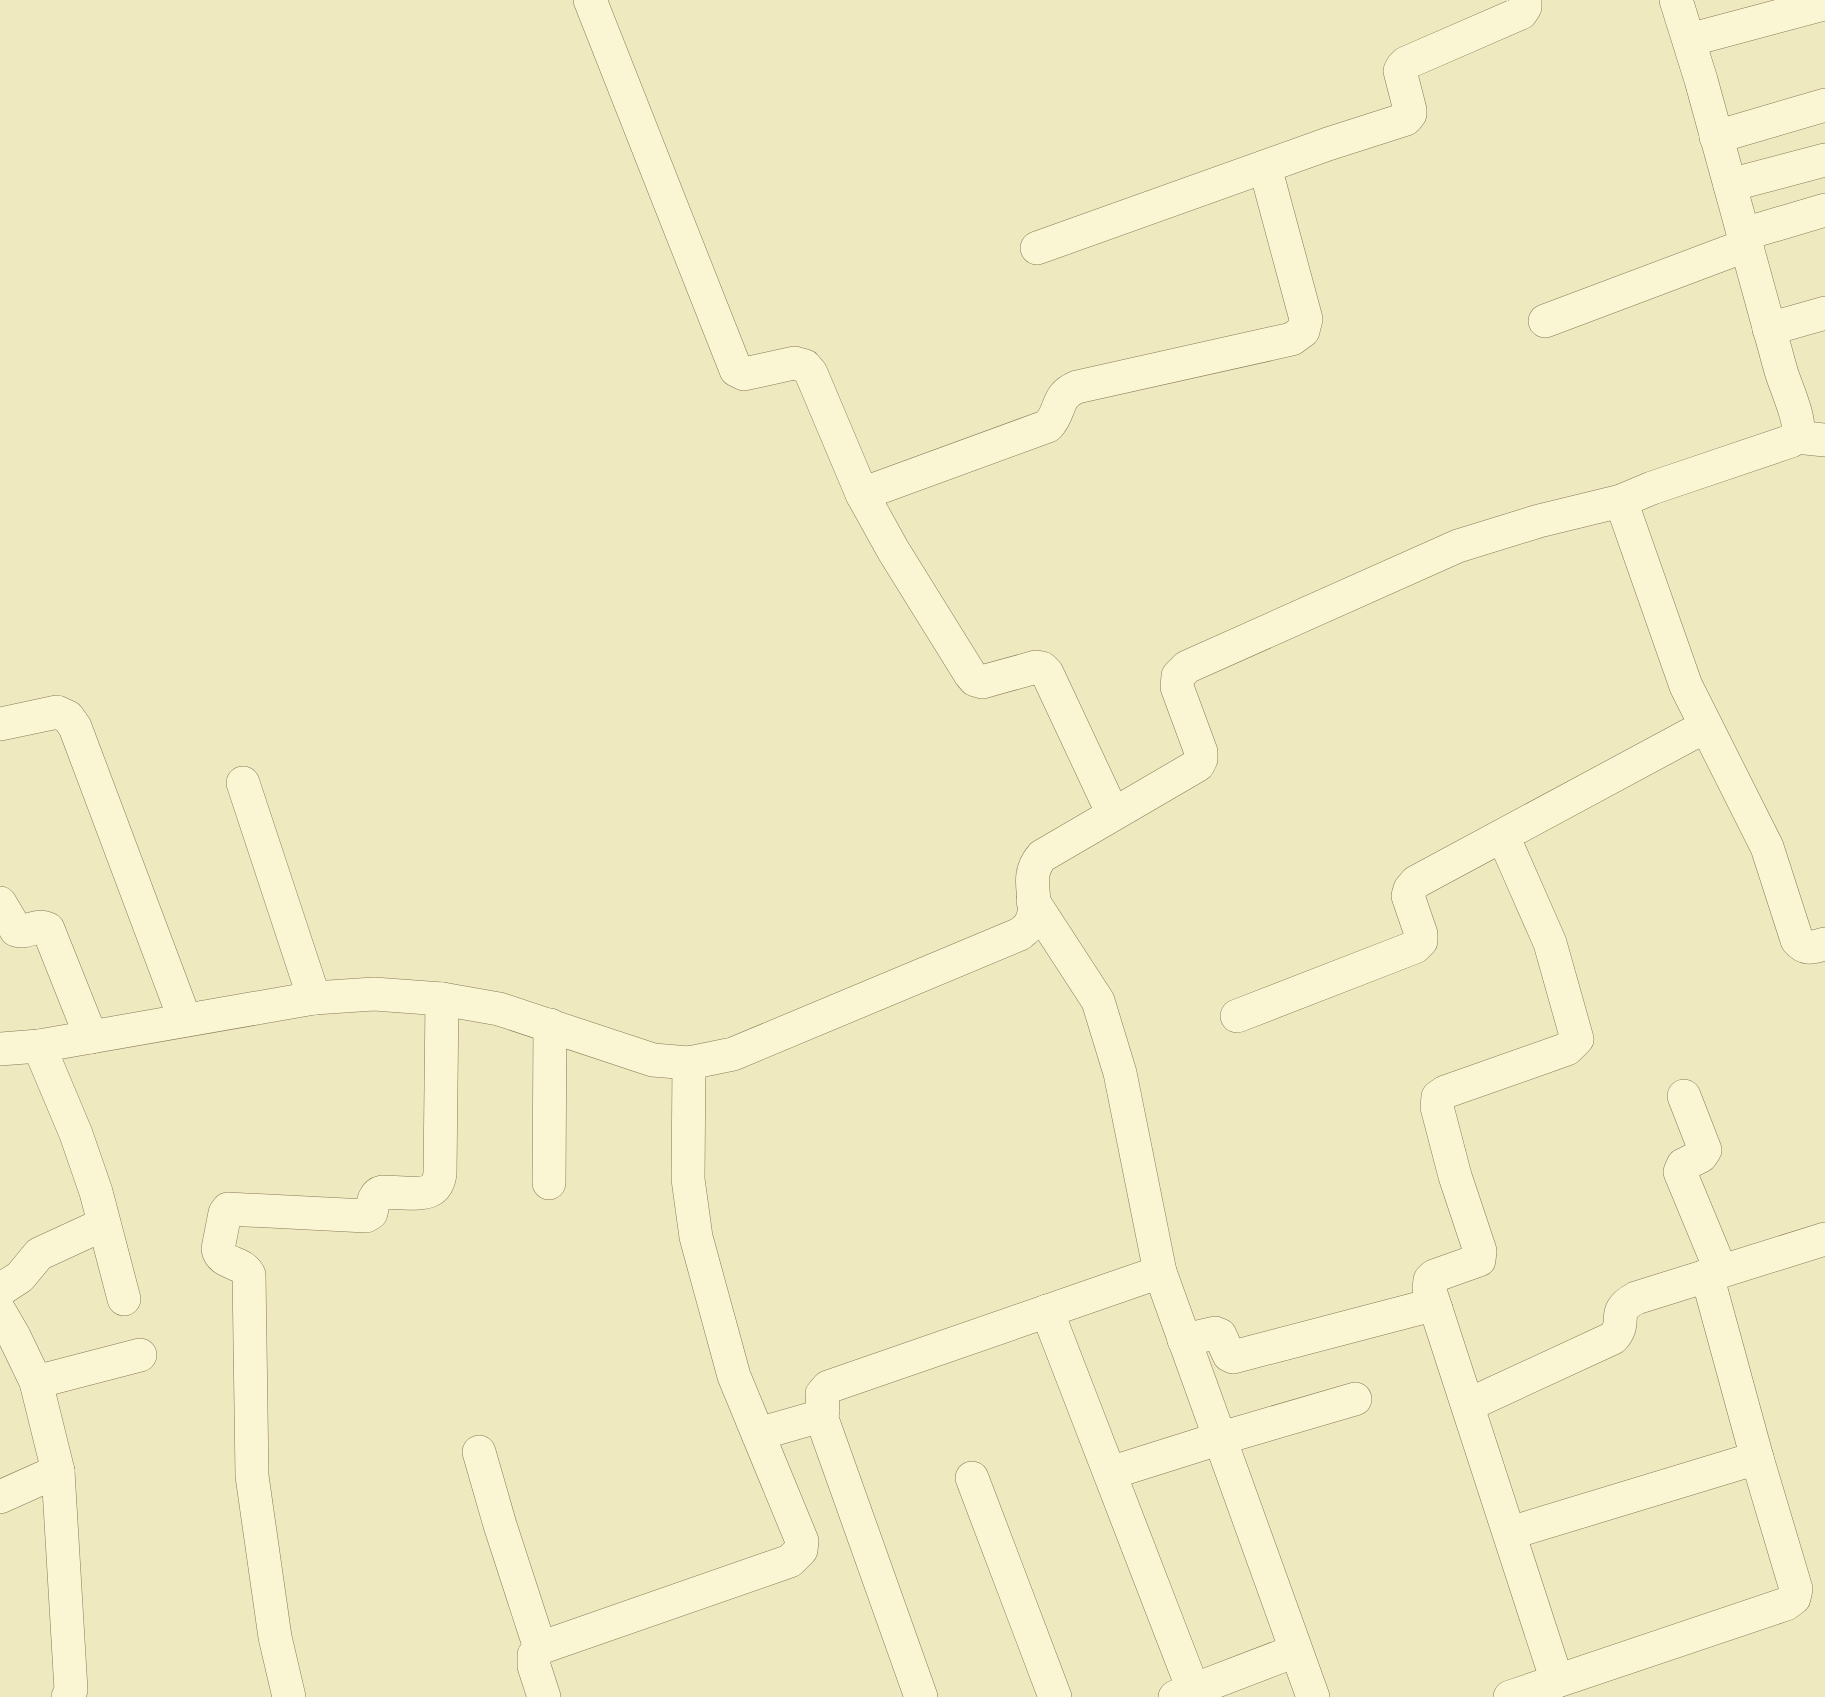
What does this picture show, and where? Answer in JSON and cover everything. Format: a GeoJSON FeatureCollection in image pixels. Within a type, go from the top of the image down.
{"type":"FeatureCollection","features":[{"type":"Feature","properties":{"kind":"street"},"geometry":{"type":"LineString","coordinates":[[590,0],[736,370],[744,374],[795,363],[805,366],[811,373],[862,494],[893,550],[975,680],[982,682],[1036,667],[1042,668],[1047,673],[1113,814]]}},
{"type":"Feature","properties":{"kind":"street"},"geometry":{"type":"LineString","coordinates":[[1037,248],[1265,166],[1407,119],[1410,110],[1400,71],[1402,67],[1406,63],[1521,13],[1525,7],[1525,0]]}},
{"type":"Feature","properties":{"kind":"street"},"geometry":{"type":"LineString","coordinates":[[1676,0],[1798,430],[1810,438]]}},
{"type":"Feature","properties":{"kind":"street"},"geometry":{"type":"LineString","coordinates":[[1689,40],[1824,4]]}},
{"type":"Feature","properties":{"kind":"street"},"geometry":{"type":"LineString","coordinates":[[1716,137],[1825,105]]}},
{"type":"Feature","properties":{"kind":"street"},"geometry":{"type":"LineString","coordinates":[[1730,185],[1825,159]]}},
{"type":"Feature","properties":{"kind":"street"},"geometry":{"type":"LineString","coordinates":[[862,494],[1048,426],[1054,420],[1062,398],[1068,391],[1077,387],[1292,339],[1303,332],[1306,319],[1265,166]]}},
{"type":"Feature","properties":{"kind":"street"},"geometry":{"type":"LineString","coordinates":[[1545,321],[1825,210]]}},
{"type":"Feature","properties":{"kind":"street"},"geometry":{"type":"LineString","coordinates":[[1769,329],[1825,313]]}},
{"type":"Feature","properties":{"kind":"street"},"geometry":{"type":"LineString","coordinates":[[0,1049],[39,1046],[314,998],[374,994],[442,999],[499,1009],[653,1060],[689,1063],[733,1054],[1020,934],[1029,925],[1034,915],[1032,872],[1034,865],[1042,856],[1198,765],[1201,752],[1177,687],[1178,676],[1187,667],[1458,546],[1539,521],[1621,501],[1652,488],[1791,441],[1810,438]]}},
{"type":"Feature","properties":{"kind":"street"},"geometry":{"type":"LineString","coordinates":[[1621,501],[1686,686],[1767,847],[1797,940],[1802,946],[1810,948],[1825,944]]}},
{"type":"Feature","properties":{"kind":"street"},"geometry":{"type":"LineString","coordinates":[[0,724],[57,712],[68,717],[75,727],[185,1020]]}},
{"type":"Feature","properties":{"kind":"street"},"geometry":{"type":"LineString","coordinates":[[1237,1016],[1415,948],[1421,941],[1421,934],[1408,896],[1416,882],[1706,726]]}},
{"type":"Feature","properties":{"kind":"street"},"geometry":{"type":"LineString","coordinates":[[243,783],[314,998]]}},
{"type":"Feature","properties":{"kind":"street"},"geometry":{"type":"LineString","coordinates":[[1503,836],[1550,943],[1577,1039],[1567,1049],[1445,1092],[1438,1097],[1437,1107],[1455,1176],[1480,1256],[1479,1260],[1434,1276],[1430,1280],[1429,1288],[1557,1681]]}},
{"type":"Feature","properties":{"kind":"street"},"geometry":{"type":"LineString","coordinates":[[1033,902],[1098,1001],[1120,1073],[1160,1272],[1218,1439],[1313,1697]]}},
{"type":"Feature","properties":{"kind":"street"},"geometry":{"type":"LineString","coordinates":[[0,903],[15,930],[20,932],[40,926],[48,929],[91,1037]]}},
{"type":"Feature","properties":{"kind":"street"},"geometry":{"type":"LineString","coordinates":[[289,1697],[275,1637],[252,1476],[249,1275],[245,1269],[219,1254],[225,1213],[228,1209],[366,1216],[371,1213],[375,1197],[382,1191],[422,1193],[433,1190],[440,1174],[442,999]]}},
{"type":"Feature","properties":{"kind":"street"},"geometry":{"type":"LineString","coordinates":[[549,1183],[550,1024]]}},
{"type":"Feature","properties":{"kind":"street"},"geometry":{"type":"LineString","coordinates":[[39,1046],[76,1134],[96,1192],[124,1299]]}},
{"type":"Feature","properties":{"kind":"street"},"geometry":{"type":"LineString","coordinates":[[544,1697],[534,1666],[534,1655],[540,1648],[790,1561],[801,1550],[802,1541],[734,1376],[696,1237],[688,1179],[689,1063]]}},
{"type":"Feature","properties":{"kind":"street"},"geometry":{"type":"LineString","coordinates":[[1510,1697],[1786,1604],[1794,1598],[1796,1589],[1757,1458],[1714,1273],[1680,1172],[1683,1164],[1701,1156],[1705,1150],[1684,1096]]}},
{"type":"Feature","properties":{"kind":"street"},"geometry":{"type":"LineString","coordinates":[[0,1290],[20,1277],[39,1254],[104,1224]]}},
{"type":"Feature","properties":{"kind":"street"},"geometry":{"type":"LineString","coordinates":[[1468,1405],[1613,1338],[1618,1332],[1620,1311],[1636,1298],[1825,1239]]}},
{"type":"Feature","properties":{"kind":"street"},"geometry":{"type":"LineString","coordinates":[[921,1697],[821,1416],[822,1394],[828,1387],[1160,1272]]}},
{"type":"Feature","properties":{"kind":"street"},"geometry":{"type":"LineString","coordinates":[[1184,1340],[1215,1333],[1220,1335],[1228,1355],[1233,1357],[1428,1306],[1436,1309]]}},
{"type":"Feature","properties":{"kind":"street"},"geometry":{"type":"LineString","coordinates":[[1047,1311],[1110,1473],[1188,1694],[1295,1651]]}},
{"type":"Feature","properties":{"kind":"street"},"geometry":{"type":"LineString","coordinates":[[0,1312],[36,1382],[58,1471],[71,1690],[69,1697]]}},
{"type":"Feature","properties":{"kind":"street"},"geometry":{"type":"LineString","coordinates":[[36,1382],[140,1355]]}},
{"type":"Feature","properties":{"kind":"street"},"geometry":{"type":"LineString","coordinates":[[1110,1473],[1355,1399]]}},
{"type":"Feature","properties":{"kind":"street"},"geometry":{"type":"LineString","coordinates":[[758,1434],[821,1416]]}},
{"type":"Feature","properties":{"kind":"street"},"geometry":{"type":"LineString","coordinates":[[479,1452],[540,1648]]}},
{"type":"Feature","properties":{"kind":"street"},"geometry":{"type":"LineString","coordinates":[[1510,1533],[1757,1458]]}},
{"type":"Feature","properties":{"kind":"street"},"geometry":{"type":"LineString","coordinates":[[0,1497],[58,1471]]}},
{"type":"Feature","properties":{"kind":"street"},"geometry":{"type":"LineString","coordinates":[[972,1478],[1055,1697]]}}]}
